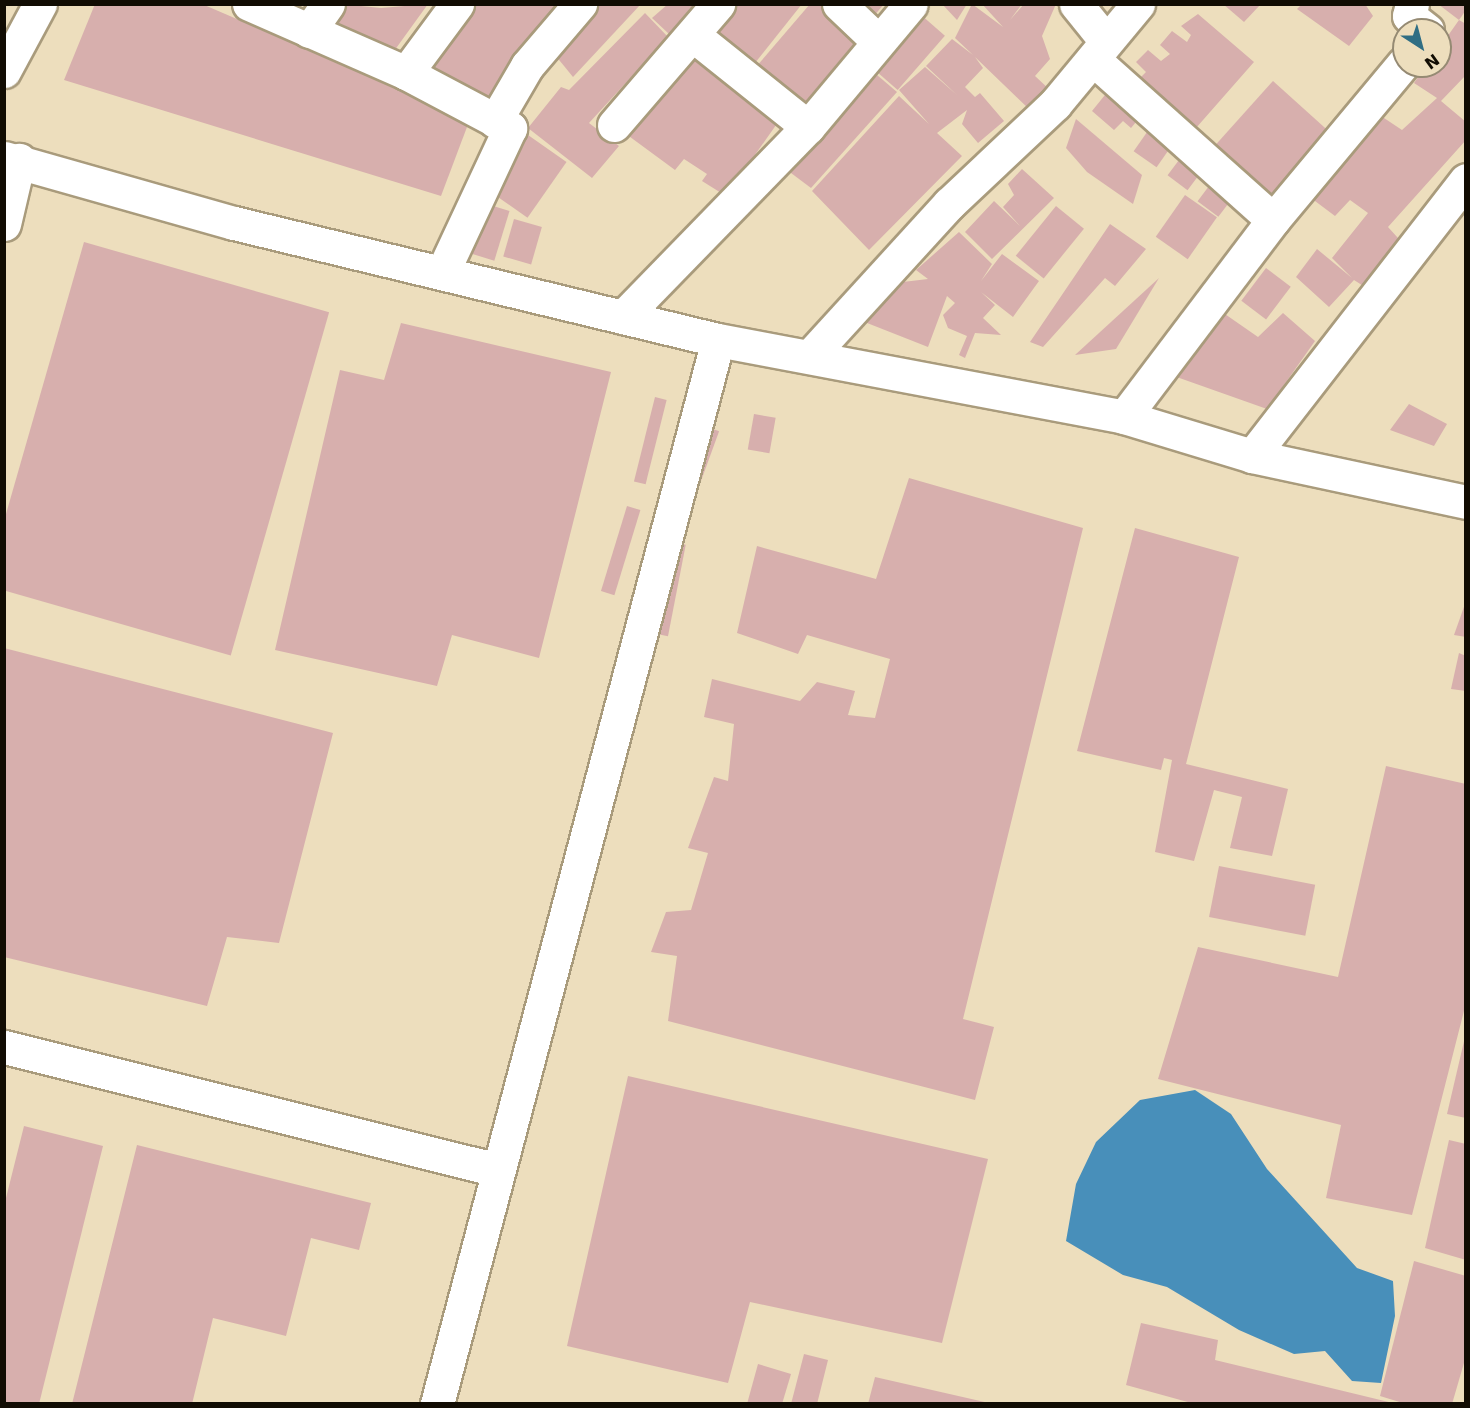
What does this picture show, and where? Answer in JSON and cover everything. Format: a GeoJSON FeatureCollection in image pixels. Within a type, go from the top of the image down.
{"type":"FeatureCollection","features":[{"type":"Feature","properties":{"kind":"street"},"geometry":{"type":"LineString","coordinates":[[4,71],[40,4]]}},
{"type":"Feature","properties":{"kind":"street"},"geometry":{"type":"LineString","coordinates":[[249,4],[406,73],[510,128],[442,273]]}},
{"type":"Feature","properties":{"kind":"street"},"geometry":{"type":"LineString","coordinates":[[309,31],[328,4]]}},
{"type":"Feature","properties":{"kind":"street"},"geometry":{"type":"LineString","coordinates":[[406,73],[458,4]]}},
{"type":"Feature","properties":{"kind":"street"},"geometry":{"type":"LineString","coordinates":[[495,121],[527,66],[580,4]]}},
{"type":"Feature","properties":{"kind":"street"},"geometry":{"type":"LineString","coordinates":[[614,125],[718,4]]}},
{"type":"Feature","properties":{"kind":"street"},"geometry":{"type":"LineString","coordinates":[[839,4],[878,41]]}},
{"type":"Feature","properties":{"kind":"street"},"geometry":{"type":"LineString","coordinates":[[623,317],[808,127],[911,4]]}},
{"type":"Feature","properties":{"kind":"street"},"geometry":{"type":"LineString","coordinates":[[1076,4],[1099,50],[1273,220]]}},
{"type":"Feature","properties":{"kind":"street"},"geometry":{"type":"LineString","coordinates":[[811,355],[949,204],[1055,104],[1138,4]]}},
{"type":"Feature","properties":{"kind":"street"},"geometry":{"type":"LineString","coordinates":[[1412,4],[1409,16],[1412,18]]}},
{"type":"Feature","properties":{"kind":"street"},"geometry":{"type":"LineString","coordinates":[[693,35],[808,127]]}},
{"type":"Feature","properties":{"kind":"street"},"geometry":{"type":"LineString","coordinates":[[1124,417],[1273,220],[1392,77]]}},
{"type":"Feature","properties":{"kind":"street"},"geometry":{"type":"LineString","coordinates":[[4,224],[12,159],[234,223],[718,340],[811,355],[1124,417],[1252,456],[1466,502]]}},
{"type":"Feature","properties":{"kind":"street"},"geometry":{"type":"LineString","coordinates":[[1252,456],[1466,180]]}},
{"type":"Feature","properties":{"kind":"street"},"geometry":{"type":"LineString","coordinates":[[436,1404],[494,1169],[718,340]]}},
{"type":"Feature","properties":{"kind":"street"},"geometry":{"type":"LineString","coordinates":[[4,1047],[494,1169]]}},
{"type":"Feature","properties":{"kind":"water"},"geometry":{"type":"Polygon","coordinates":[[[1195,1090],[1231,1114],[1267,1169],[1357,1268],[1393,1281],[1395,1316],[1381,1383],[1352,1381],[1325,1351],[1294,1354],[1239,1330],[1167,1287],[1123,1275],[1066,1241],[1076,1184],[1096,1142],[1140,1100],[1195,1090]]]}},
{"type":"Feature","properties":{"kind":"building"},"geometry":{"type":"Polygon","coordinates":[[[95,4],[202,4],[470,119],[441,196],[64,80],[95,4]]]}},
{"type":"Feature","properties":{"kind":"building"},"geometry":{"type":"Polygon","coordinates":[[[341,4],[381,8],[428,4],[389,58],[322,28],[341,4]]]}},
{"type":"Feature","properties":{"kind":"building"},"geometry":{"type":"Polygon","coordinates":[[[463,4],[559,4],[481,106],[426,68],[463,4]]]}},
{"type":"Feature","properties":{"kind":"building"},"geometry":{"type":"Polygon","coordinates":[[[590,4],[641,4],[573,77],[551,50],[590,4]]]}},
{"type":"Feature","properties":{"kind":"building"},"geometry":{"type":"Polygon","coordinates":[[[668,4],[694,4],[669,34],[652,18],[668,4]]]}},
{"type":"Feature","properties":{"kind":"building"},"geometry":{"type":"Polygon","coordinates":[[[729,4],[802,4],[751,68],[707,32],[729,4]]]}},
{"type":"Feature","properties":{"kind":"building"},"geometry":{"type":"Polygon","coordinates":[[[810,4],[825,4],[863,35],[804,107],[756,67],[810,4]]]}},
{"type":"Feature","properties":{"kind":"building"},"geometry":{"type":"Polygon","coordinates":[[[859,4],[884,4],[873,17],[859,4]]]}},
{"type":"Feature","properties":{"kind":"building"},"geometry":{"type":"Polygon","coordinates":[[[942,4],[967,4],[957,20],[942,4]]]}},
{"type":"Feature","properties":{"kind":"building"},"geometry":{"type":"Polygon","coordinates":[[[972,4],[1003,27],[982,4],[1022,4],[1010,20],[1024,4],[1056,4],[1042,36],[1050,59],[1035,76],[1050,90],[1031,111],[975,57],[983,68],[965,87],[975,97],[980,93],[1004,121],[978,143],[962,124],[967,110],[937,133],[962,156],[869,250],[812,191],[899,96],[929,124],[899,90],[925,67],[957,95],[926,66],[952,39],[973,55],[955,38],[972,4]]]}},
{"type":"Feature","properties":{"kind":"building"},"geometry":{"type":"Polygon","coordinates":[[[1223,4],[1261,4],[1244,22],[1223,4]]]}},
{"type":"Feature","properties":{"kind":"building"},"geometry":{"type":"Polygon","coordinates":[[[1302,4],[1365,4],[1373,16],[1349,46],[1297,9],[1302,4]]]}},
{"type":"Feature","properties":{"kind":"building"},"geometry":{"type":"Polygon","coordinates":[[[1438,4],[1466,4],[1466,10],[1459,20],[1438,4]]]}},
{"type":"Feature","properties":{"kind":"building"},"geometry":{"type":"Polygon","coordinates":[[[645,13],[668,37],[589,123],[619,146],[592,178],[528,128],[561,87],[569,90],[645,13]]]}},
{"type":"Feature","properties":{"kind":"building"},"geometry":{"type":"Polygon","coordinates":[[[920,14],[945,36],[898,90],[873,68],[920,14]]]}},
{"type":"Feature","properties":{"kind":"building"},"geometry":{"type":"Polygon","coordinates":[[[1198,14],[1254,62],[1196,128],[1140,78],[1146,72],[1136,62],[1148,50],[1161,61],[1170,54],[1160,45],[1172,31],[1187,42],[1191,35],[1181,26],[1198,14]]]}},
{"type":"Feature","properties":{"kind":"building"},"geometry":{"type":"Polygon","coordinates":[[[1459,20],[1466,24],[1466,75],[1441,101],[1466,122],[1466,140],[1388,227],[1407,248],[1368,289],[1354,280],[1329,307],[1296,277],[1317,249],[1352,278],[1332,258],[1368,213],[1350,200],[1335,216],[1303,192],[1378,114],[1402,130],[1437,98],[1414,83],[1418,78],[1452,78],[1452,30],[1459,20]]]}},
{"type":"Feature","properties":{"kind":"building"},"geometry":{"type":"Polygon","coordinates":[[[686,45],[781,118],[726,196],[702,181],[707,174],[684,159],[675,170],[622,131],[686,45]]]}},
{"type":"Feature","properties":{"kind":"building"},"geometry":{"type":"Polygon","coordinates":[[[870,69],[897,92],[811,188],[787,170],[870,69]]]}},
{"type":"Feature","properties":{"kind":"building"},"geometry":{"type":"Polygon","coordinates":[[[1273,81],[1329,131],[1269,198],[1213,148],[1273,81]]]}},
{"type":"Feature","properties":{"kind":"building"},"geometry":{"type":"Polygon","coordinates":[[[1109,90],[1141,116],[1131,128],[1123,121],[1114,130],[1092,111],[1109,90]]]}},
{"type":"Feature","properties":{"kind":"building"},"geometry":{"type":"Polygon","coordinates":[[[1076,119],[1142,175],[1133,204],[1087,172],[1066,148],[1076,119]]]}},
{"type":"Feature","properties":{"kind":"building"},"geometry":{"type":"Polygon","coordinates":[[[1152,125],[1175,141],[1157,167],[1134,151],[1152,125]]]}},
{"type":"Feature","properties":{"kind":"building"},"geometry":{"type":"Polygon","coordinates":[[[528,135],[567,162],[527,218],[489,191],[528,135]]]}},
{"type":"Feature","properties":{"kind":"building"},"geometry":{"type":"Polygon","coordinates":[[[1185,152],[1205,167],[1188,190],[1168,175],[1185,152]]]}},
{"type":"Feature","properties":{"kind":"building"},"geometry":{"type":"Polygon","coordinates":[[[1022,169],[1054,198],[992,259],[965,232],[994,201],[1020,226],[1003,207],[1014,195],[1008,184],[1022,169]]]}},
{"type":"Feature","properties":{"kind":"building"},"geometry":{"type":"Polygon","coordinates":[[[1215,178],[1236,194],[1218,217],[1198,201],[1215,178]]]}},
{"type":"Feature","properties":{"kind":"building"},"geometry":{"type":"Polygon","coordinates":[[[1185,195],[1217,217],[1188,259],[1156,237],[1185,195]]]}},
{"type":"Feature","properties":{"kind":"building"},"geometry":{"type":"Polygon","coordinates":[[[477,201],[510,211],[494,261],[462,251],[477,201]]]}},
{"type":"Feature","properties":{"kind":"building"},"geometry":{"type":"Polygon","coordinates":[[[1056,206],[1084,229],[1044,278],[1016,256],[1056,206]]]}},
{"type":"Feature","properties":{"kind":"building"},"geometry":{"type":"Polygon","coordinates":[[[514,219],[542,227],[531,264],[503,256],[514,219]]]}},
{"type":"Feature","properties":{"kind":"building"},"geometry":{"type":"Polygon","coordinates":[[[1110,224],[1146,249],[1115,286],[1105,278],[1043,347],[1030,342],[1110,224]]]}},
{"type":"Feature","properties":{"kind":"building"},"geometry":{"type":"Polygon","coordinates":[[[959,232],[992,264],[981,281],[1002,254],[1039,281],[1013,317],[981,292],[995,305],[983,318],[1001,335],[975,333],[965,358],[959,355],[967,336],[948,328],[943,315],[955,303],[947,296],[928,347],[862,321],[886,284],[928,279],[916,270],[959,232]]]}},
{"type":"Feature","properties":{"kind":"building"},"geometry":{"type":"Polygon","coordinates":[[[84,242],[329,312],[231,655],[4,590],[4,521],[84,242]]]}},
{"type":"Feature","properties":{"kind":"building"},"geometry":{"type":"Polygon","coordinates":[[[1266,268],[1291,287],[1266,319],[1241,301],[1266,268]]]}},
{"type":"Feature","properties":{"kind":"building"},"geometry":{"type":"Polygon","coordinates":[[[1159,278],[1116,349],[1075,355],[1159,278]]]}},
{"type":"Feature","properties":{"kind":"building"},"geometry":{"type":"Polygon","coordinates":[[[1222,312],[1258,337],[1283,313],[1315,341],[1267,409],[1171,375],[1222,312]]]}},
{"type":"Feature","properties":{"kind":"building"},"geometry":{"type":"Polygon","coordinates":[[[401,323],[611,372],[539,658],[452,635],[437,686],[275,650],[340,370],[384,380],[401,323]]]}},
{"type":"Feature","properties":{"kind":"building"},"geometry":{"type":"Polygon","coordinates":[[[655,397],[667,400],[646,484],[634,481],[655,397]]]}},
{"type":"Feature","properties":{"kind":"building"},"geometry":{"type":"Polygon","coordinates":[[[1409,404],[1447,424],[1434,446],[1390,430],[1409,404]]]}},
{"type":"Feature","properties":{"kind":"building"},"geometry":{"type":"Polygon","coordinates":[[[754,414],[776,418],[769,453],[748,449],[754,414]]]}},
{"type":"Feature","properties":{"kind":"building"},"geometry":{"type":"Polygon","coordinates":[[[705,426],[719,431],[691,508],[677,503],[705,426]]]}},
{"type":"Feature","properties":{"kind":"building"},"geometry":{"type":"Polygon","coordinates":[[[909,478],[1083,528],[963,1019],[994,1027],[975,1100],[668,1021],[677,956],[651,952],[666,912],[691,910],[708,853],[688,848],[714,777],[728,781],[734,724],[704,717],[712,679],[800,701],[817,682],[855,691],[848,715],[875,718],[890,659],[807,635],[798,654],[737,633],[757,546],[876,579],[909,478]]]}},
{"type":"Feature","properties":{"kind":"building"},"geometry":{"type":"Polygon","coordinates":[[[627,506],[640,510],[614,595],[601,591],[627,506]]]}},
{"type":"Feature","properties":{"kind":"building"},"geometry":{"type":"Polygon","coordinates":[[[1135,528],[1239,557],[1186,764],[1288,789],[1272,856],[1230,848],[1242,797],[1214,790],[1194,861],[1155,852],[1172,760],[1164,758],[1161,770],[1077,751],[1135,528]]]}},
{"type":"Feature","properties":{"kind":"building"},"geometry":{"type":"Polygon","coordinates":[[[671,542],[686,545],[668,636],[653,633],[671,542]]]}},
{"type":"Feature","properties":{"kind":"building"},"geometry":{"type":"Polygon","coordinates":[[[1466,604],[1466,637],[1454,635],[1466,604]]]}},
{"type":"Feature","properties":{"kind":"building"},"geometry":{"type":"Polygon","coordinates":[[[4,648],[333,733],[279,943],[227,937],[207,1006],[4,957],[4,648]]]}},
{"type":"Feature","properties":{"kind":"building"},"geometry":{"type":"Polygon","coordinates":[[[1459,653],[1466,656],[1466,691],[1451,689],[1459,653]]]}},
{"type":"Feature","properties":{"kind":"building"},"geometry":{"type":"Polygon","coordinates":[[[1386,766],[1466,784],[1466,1003],[1412,1215],[1326,1198],[1341,1125],[1158,1079],[1198,947],[1338,977],[1386,766]]]}},
{"type":"Feature","properties":{"kind":"building"},"geometry":{"type":"Polygon","coordinates":[[[1219,866],[1315,885],[1305,936],[1209,917],[1219,866]]]}},
{"type":"Feature","properties":{"kind":"building"},"geometry":{"type":"Polygon","coordinates":[[[1466,1038],[1466,1118],[1447,1114],[1466,1038]]]}},
{"type":"Feature","properties":{"kind":"building"},"geometry":{"type":"Polygon","coordinates":[[[628,1076],[988,1159],[942,1343],[750,1302],[728,1383],[567,1346],[628,1076]]]}},
{"type":"Feature","properties":{"kind":"building"},"geometry":{"type":"Polygon","coordinates":[[[24,1126],[103,1146],[39,1404],[4,1402],[4,1206],[24,1126]]]}},
{"type":"Feature","properties":{"kind":"building"},"geometry":{"type":"Polygon","coordinates":[[[1449,1140],[1466,1144],[1466,1260],[1425,1248],[1449,1140]]]}},
{"type":"Feature","properties":{"kind":"building"},"geometry":{"type":"Polygon","coordinates":[[[137,1145],[371,1203],[359,1250],[311,1238],[286,1336],[213,1318],[192,1404],[72,1404],[137,1145]]]}},
{"type":"Feature","properties":{"kind":"building"},"geometry":{"type":"Polygon","coordinates":[[[1414,1261],[1466,1276],[1466,1356],[1452,1404],[1406,1404],[1380,1396],[1414,1261]]]}},
{"type":"Feature","properties":{"kind":"building"},"geometry":{"type":"Polygon","coordinates":[[[1141,1323],[1218,1340],[1215,1360],[1397,1404],[1195,1404],[1126,1385],[1141,1323]]]}},
{"type":"Feature","properties":{"kind":"building"},"geometry":{"type":"Polygon","coordinates":[[[804,1354],[828,1360],[817,1404],[791,1404],[804,1354]]]}},
{"type":"Feature","properties":{"kind":"building"},"geometry":{"type":"Polygon","coordinates":[[[758,1364],[791,1374],[782,1404],[747,1404],[758,1364]]]}},
{"type":"Feature","properties":{"kind":"building"},"geometry":{"type":"Polygon","coordinates":[[[875,1377],[989,1403],[989,1404],[868,1404],[875,1377]]]}}]}
